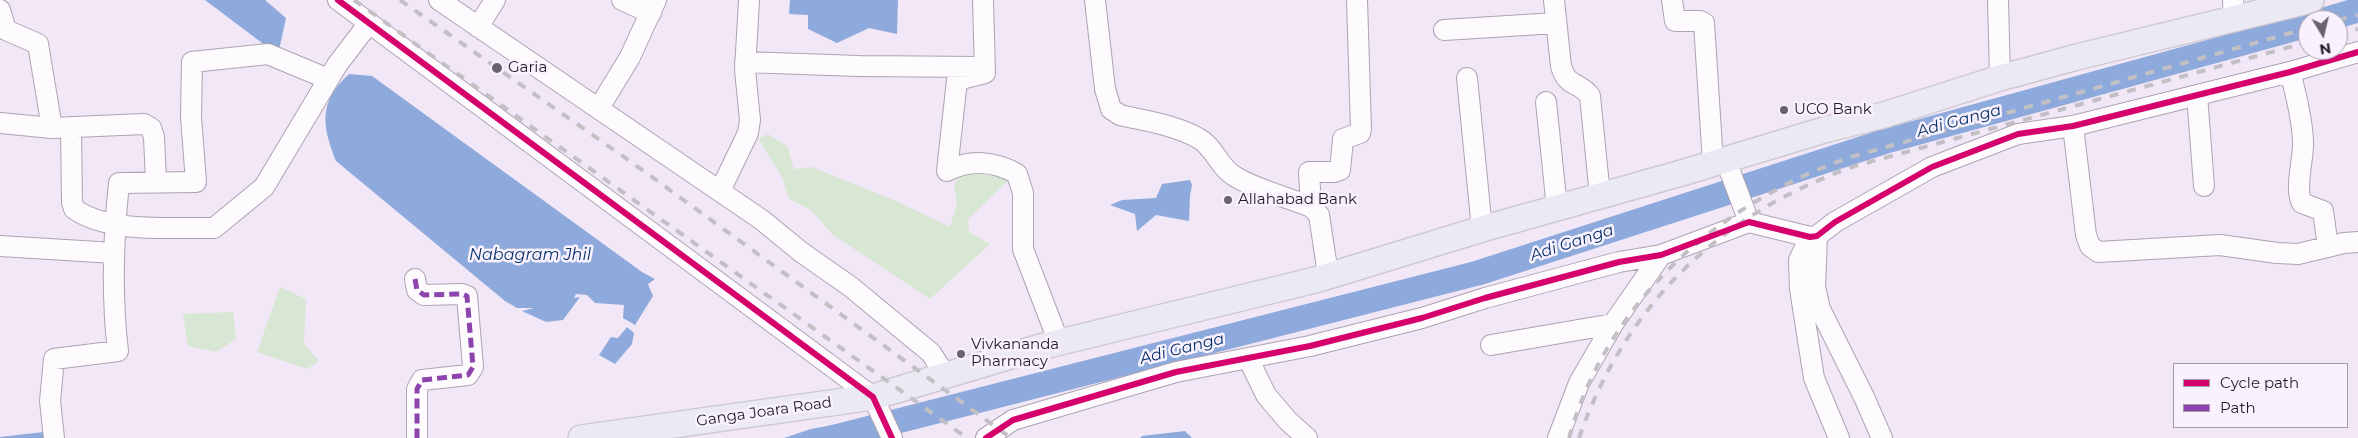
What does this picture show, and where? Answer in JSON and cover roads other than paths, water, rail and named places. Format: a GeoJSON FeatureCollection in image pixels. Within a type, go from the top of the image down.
{"type":"FeatureCollection","features":[{"type":"Feature","properties":{"kind":"main road","name":"Ganga Joara Road"},"geometry":{"type":"LineString","coordinates":[[581,438],[873,397],[1058,343],[1314,280],[1328,274],[1482,228],[1884,115],[2000,78],[2234,9],[2311,0]]}},
{"type":"Feature","properties":{"kind":"street"},"geometry":{"type":"LineString","coordinates":[[0,2],[4,0]]}},
{"type":"Feature","properties":{"kind":"street"},"geometry":{"type":"LineString","coordinates":[[338,0],[873,397],[892,438]]}},
{"type":"Feature","properties":{"kind":"street"},"geometry":{"type":"LineString","coordinates":[[439,0],[762,220],[800,252],[851,287],[931,354],[946,375]]}},
{"type":"Feature","properties":{"kind":"street"},"geometry":{"type":"LineString","coordinates":[[478,27],[495,0]]}},
{"type":"Feature","properties":{"kind":"street"},"geometry":{"type":"LineString","coordinates":[[598,108],[630,57],[654,6],[622,0]]}},
{"type":"Feature","properties":{"kind":"street"},"geometry":{"type":"LineString","coordinates":[[720,192],[748,132],[750,120],[745,62],[749,0]]}},
{"type":"Feature","properties":{"kind":"street"},"geometry":{"type":"LineString","coordinates":[[983,0],[985,73],[957,80],[947,171],[969,163],[1005,167],[1017,174],[1023,193],[1024,249],[1058,343]]}},
{"type":"Feature","properties":{"kind":"street"},"geometry":{"type":"LineString","coordinates":[[1095,0],[1105,89],[1111,109],[1120,115],[1181,130],[1200,138],[1212,149],[1229,172],[1241,180],[1311,207],[1319,215],[1328,274]]}},
{"type":"Feature","properties":{"kind":"street"},"geometry":{"type":"LineString","coordinates":[[1311,207],[1309,172],[1334,172],[1340,170],[1344,139],[1360,133],[1361,129],[1357,0]]}},
{"type":"Feature","properties":{"kind":"street"},"geometry":{"type":"LineString","coordinates":[[1554,0],[1564,76],[1572,84],[1585,90],[1590,96],[1600,196]]}},
{"type":"Feature","properties":{"kind":"street"},"geometry":{"type":"LineString","coordinates":[[1672,0],[1675,21],[1700,21],[1704,23],[1719,160],[1749,222]]}},
{"type":"Feature","properties":{"kind":"street"},"geometry":{"type":"LineString","coordinates":[[1998,0],[2000,78]]}},
{"type":"Feature","properties":{"kind":"street"},"geometry":{"type":"LineString","coordinates":[[0,10],[6,30],[38,44],[62,128],[74,209],[115,225],[214,228],[264,187],[328,80],[369,23]]}},
{"type":"Feature","properties":{"kind":"street"},"geometry":{"type":"LineString","coordinates":[[1444,30],[1556,23]]}},
{"type":"Feature","properties":{"kind":"street"},"geometry":{"type":"LineString","coordinates":[[1840,438],[1814,378],[1800,289],[1799,260],[1813,236],[1932,167],[2018,134],[2073,126],[2290,72],[2358,52]]}},
{"type":"Feature","properties":{"kind":"street"},"geometry":{"type":"LineString","coordinates":[[54,438],[50,401],[54,359],[118,351],[112,298],[119,183],[196,182],[190,117],[192,62],[268,54],[328,80]]}},
{"type":"Feature","properties":{"kind":"street"},"geometry":{"type":"LineString","coordinates":[[745,62],[858,66],[984,67]]}},
{"type":"Feature","properties":{"kind":"street"},"geometry":{"type":"LineString","coordinates":[[2290,72],[2303,139],[2303,162],[2299,196],[2302,203],[2323,211],[2328,247]]}},
{"type":"Feature","properties":{"kind":"street"},"geometry":{"type":"LineString","coordinates":[[1467,78],[1482,228]]}},
{"type":"Feature","properties":{"kind":"street"},"geometry":{"type":"LineString","coordinates":[[2197,95],[2204,186]]}},
{"type":"Feature","properties":{"kind":"street"},"geometry":{"type":"LineString","coordinates":[[1546,102],[1557,208]]}},
{"type":"Feature","properties":{"kind":"street"},"geometry":{"type":"LineString","coordinates":[[0,123],[27,127],[62,128],[129,123],[144,124],[151,128],[154,137],[156,182]]}},
{"type":"Feature","properties":{"kind":"street"},"geometry":{"type":"LineString","coordinates":[[2073,126],[2086,235],[2093,250],[2105,252],[2220,245],[2298,254],[2358,242]]}},
{"type":"Feature","properties":{"kind":"street"},"geometry":{"type":"LineString","coordinates":[[986,438],[1013,420],[1176,372],[1347,337],[1619,262],[1661,255],[1749,222],[1813,236]]}},
{"type":"Feature","properties":{"kind":"street"},"geometry":{"type":"LineString","coordinates":[[1813,236],[1814,288],[1820,308],[1882,438]]}},
{"type":"Feature","properties":{"kind":"street"},"geometry":{"type":"LineString","coordinates":[[0,246],[114,253]]}},
{"type":"Feature","properties":{"kind":"street"},"geometry":{"type":"LineString","coordinates":[[1558,438],[1579,383],[1612,324],[1661,255]]}},
{"type":"Feature","properties":{"kind":"street"},"geometry":{"type":"LineString","coordinates":[[416,279],[417,290],[424,295],[462,294],[467,296],[473,367],[468,375],[422,380],[417,388],[417,438]]}},
{"type":"Feature","properties":{"kind":"street"},"geometry":{"type":"LineString","coordinates":[[1491,345],[1612,324]]}},
{"type":"Feature","properties":{"kind":"street"},"geometry":{"type":"LineString","coordinates":[[1248,358],[1266,395],[1288,421],[1307,438]]}},
{"type":"Feature","properties":{"kind":"water"},"geometry":{"type":"Polygon","coordinates":[[[205,0],[265,0],[286,18],[278,55],[205,0]]]}},
{"type":"Feature","properties":{"kind":"water"},"geometry":{"type":"Polygon","coordinates":[[[790,0],[898,0],[897,34],[869,28],[837,43],[808,29],[808,15],[789,14],[790,0]]]}},
{"type":"Feature","properties":{"kind":"water","name":"Nabagram Jhil"},"geometry":{"type":"Polygon","coordinates":[[[349,74],[372,76],[642,272],[655,279],[648,284],[653,296],[635,325],[623,318],[624,305],[595,303],[587,295],[576,294],[574,298],[580,297],[563,320],[546,322],[522,311],[534,308],[517,308],[505,301],[336,161],[328,137],[326,115],[332,94],[349,74]]]}},
{"type":"Feature","properties":{"kind":"water"},"geometry":{"type":"Polygon","coordinates":[[[1190,180],[1192,185],[1189,221],[1156,215],[1137,231],[1135,214],[1110,205],[1122,200],[1156,198],[1162,184],[1190,180]]]}},
{"type":"Feature","properties":{"kind":"water"},"geometry":{"type":"Polygon","coordinates":[[[627,327],[634,333],[632,344],[615,364],[599,355],[611,337],[618,338],[627,327]]]}},
{"type":"Feature","properties":{"kind":"water"},"geometry":{"type":"Polygon","coordinates":[[[859,420],[878,435],[871,438],[784,438],[811,429],[859,420]]]}},
{"type":"Feature","properties":{"kind":"water"},"geometry":{"type":"Polygon","coordinates":[[[1185,431],[1192,438],[1140,438],[1142,436],[1185,431]]]}},
{"type":"Feature","properties":{"kind":"water"},"geometry":{"type":"Polygon","coordinates":[[[44,432],[46,438],[0,438],[0,437],[44,432]]]}},
{"type":"Feature","properties":{"kind":"waterway","name":"Adi Ganga"},"geometry":{"type":"LineString","coordinates":[[2348,13],[2358,10]]}},
{"type":"Feature","properties":{"kind":"waterway","name":"Adi Ganga"},"geometry":{"type":"LineString","coordinates":[[831,438],[1478,273],[1883,142],[2298,28]]}},
{"type":"Feature","properties":{"kind":"railway"},"geometry":{"type":"LineString","coordinates":[[354,0],[967,438]]}},
{"type":"Feature","properties":{"kind":"railway"},"geometry":{"type":"LineString","coordinates":[[400,0],[634,164],[1011,438]]}},
{"type":"Feature","properties":{"kind":"railway"},"geometry":{"type":"LineString","coordinates":[[2348,18],[2358,15]]}},
{"type":"Feature","properties":{"kind":"railway"},"geometry":{"type":"LineString","coordinates":[[2348,32],[2358,29]]}},
{"type":"Feature","properties":{"kind":"railway"},"geometry":{"type":"LineString","coordinates":[[1569,438],[1587,388],[1611,343],[1640,301],[1675,263],[1714,230],[1757,201],[1803,176],[1851,157],[2298,31]]}},
{"type":"Feature","properties":{"kind":"railway"},"geometry":{"type":"LineString","coordinates":[[1579,438],[1599,389],[1623,345],[1652,305],[1684,269],[1721,237],[1762,209],[1807,186],[1855,166],[2298,45]]}},
{"type":"Feature","properties":{"kind":"place","name":"Garia"},"geometry":{"type":"Point","coordinates":[497,68]}},
{"type":"Feature","properties":{"kind":"place","name":"UCO Bank"},"geometry":{"type":"Point","coordinates":[1784,110]}},
{"type":"Feature","properties":{"kind":"place","name":"Allahabad Bank"},"geometry":{"type":"Point","coordinates":[1228,200]}},
{"type":"Feature","properties":{"kind":"place","name":"Vivkananda Pharmacy"},"geometry":{"type":"Point","coordinates":[961,354]}}]}
